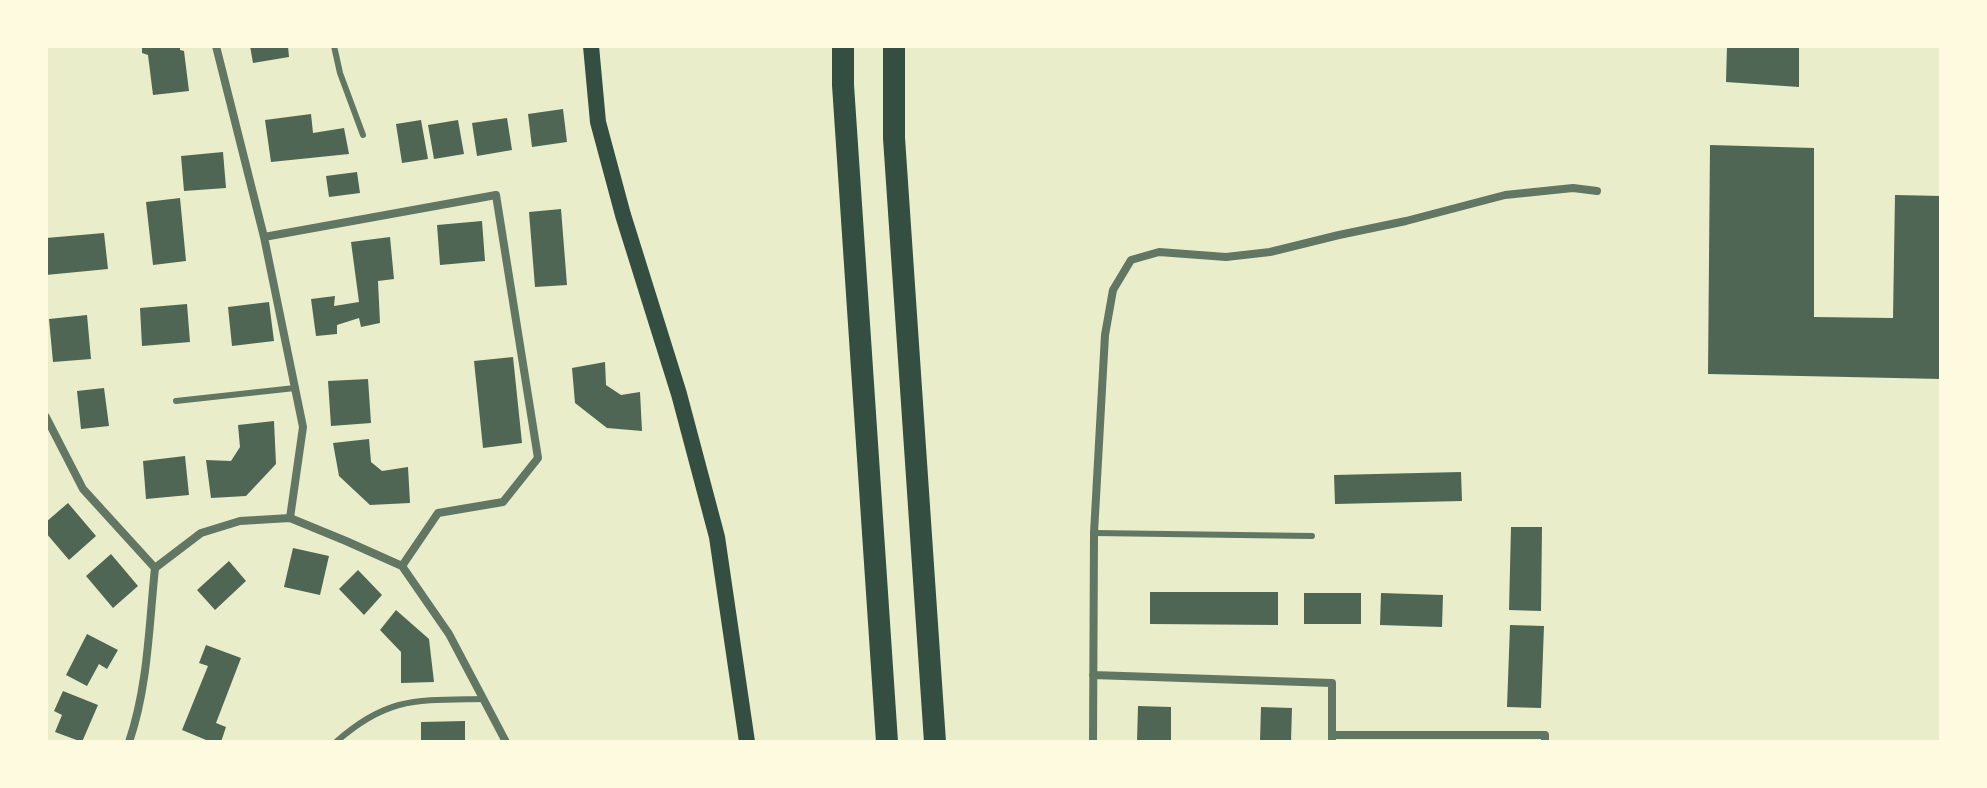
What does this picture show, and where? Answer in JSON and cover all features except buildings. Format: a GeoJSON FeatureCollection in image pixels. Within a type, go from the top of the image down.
{"type":"FeatureCollection","features":[{"type":"Feature","properties":{"kind":"highway"},"geometry":{"type":"LineString","coordinates":[[843,46],[843,85],[887,742]]}},
{"type":"Feature","properties":{"kind":"highway"},"geometry":{"type":"LineString","coordinates":[[894,46],[894,138],[935,742]]}},
{"type":"Feature","properties":{"kind":"main road"},"geometry":{"type":"LineString","coordinates":[[591,46],[598,122],[623,215],[679,394],[717,537],[747,742]]}},
{"type":"Feature","properties":{"kind":"street"},"geometry":{"type":"LineString","coordinates":[[216,46],[264,237],[303,427],[290,518]]}},
{"type":"Feature","properties":{"kind":"street"},"geometry":{"type":"LineString","coordinates":[[1093,742],[1094,533],[1105,335],[1113,290],[1131,260],[1159,252],[1226,257],[1270,252],[1505,195],[1573,188],[1597,191]]}},
{"type":"Feature","properties":{"kind":"street"},"geometry":{"type":"LineString","coordinates":[[264,237],[496,195],[538,458],[503,502],[438,513],[402,566]]}},
{"type":"Feature","properties":{"kind":"street"},"geometry":{"type":"LineString","coordinates":[[46,417],[83,489],[155,568],[138,717],[129,742]]}},
{"type":"Feature","properties":{"kind":"street"},"geometry":{"type":"LineString","coordinates":[[155,568],[201,533],[240,521],[290,518],[402,566],[449,634],[506,742]]}},
{"type":"Feature","properties":{"kind":"street"},"geometry":{"type":"LineString","coordinates":[[1093,675],[1332,683],[1332,739],[1545,735],[1545,742]]}},
{"type":"Feature","properties":{"kind":"lane"},"geometry":{"type":"LineString","coordinates":[[334,46],[340,73],[363,135]]}},
{"type":"Feature","properties":{"kind":"lane"},"geometry":{"type":"LineString","coordinates":[[176,401],[295,388]]}},
{"type":"Feature","properties":{"kind":"lane"},"geometry":{"type":"LineString","coordinates":[[1094,533],[1312,536]]}},
{"type":"Feature","properties":{"kind":"lane"},"geometry":{"type":"LineString","coordinates":[[336,742],[358,723],[387,708],[426,700],[483,699]]}}]}
